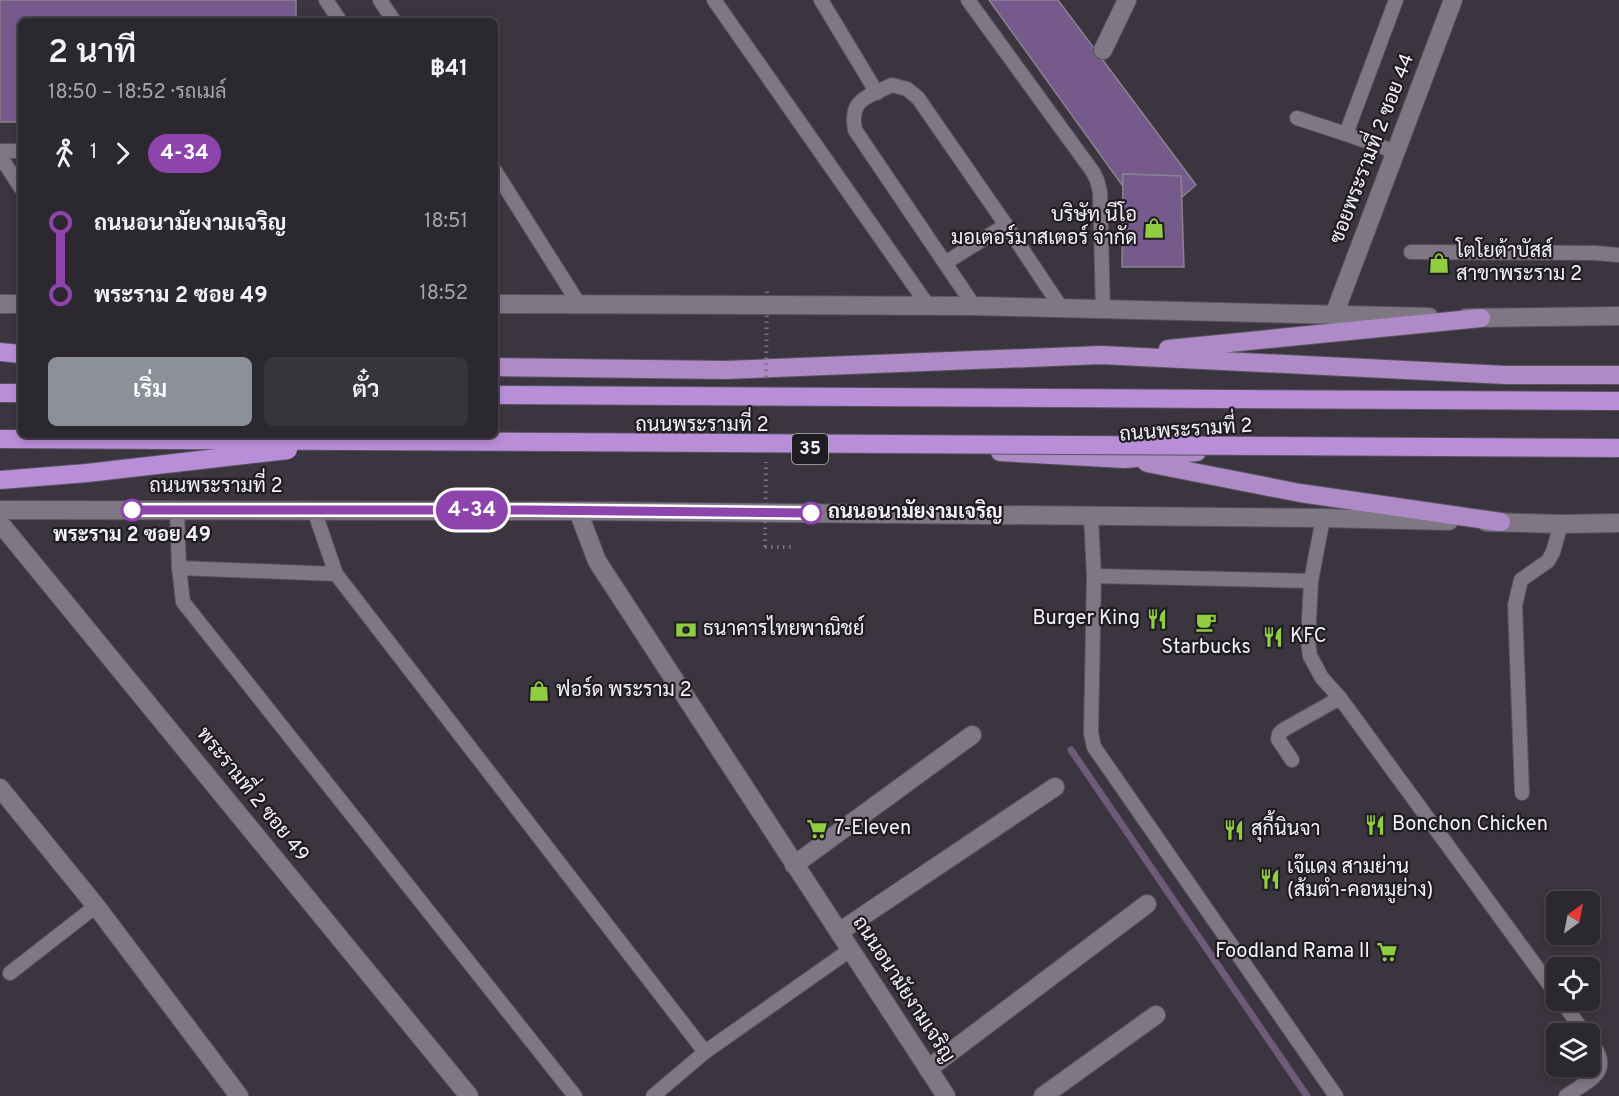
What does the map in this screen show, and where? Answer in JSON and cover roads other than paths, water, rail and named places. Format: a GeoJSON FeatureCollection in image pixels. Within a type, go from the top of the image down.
{"type":"FeatureCollection","features":[{"type":"Feature","properties":{"kind":"highway"},"geometry":{"type":"LineString","coordinates":[[498,367],[725,369],[1101,355],[1481,318]]}},
{"type":"Feature","properties":{"kind":"highway"},"geometry":{"type":"LineString","coordinates":[[0,352],[18,354]]}},
{"type":"Feature","properties":{"kind":"highway"},"geometry":{"type":"LineString","coordinates":[[1101,355],[1506,375],[1619,375]]}},
{"type":"Feature","properties":{"kind":"highway"},"geometry":{"type":"LineString","coordinates":[[0,360],[18,361]]}},
{"type":"Feature","properties":{"kind":"highway"},"geometry":{"type":"LineString","coordinates":[[0,393],[18,393]]}},
{"type":"Feature","properties":{"kind":"highway"},"geometry":{"type":"LineString","coordinates":[[498,395],[1619,401]]}},
{"type":"Feature","properties":{"kind":"highway"},"geometry":{"type":"LineString","coordinates":[[0,439],[1619,448]]}},
{"type":"Feature","properties":{"kind":"highway"},"geometry":{"type":"LineString","coordinates":[[0,480],[87,473],[370,441]]}},
{"type":"Feature","properties":{"kind":"highway","name":"ถนนพระรามที่ 2"},"geometry":{"type":"LineString","coordinates":[[0,447],[331,450],[923,448],[1125,459],[1244,448],[1619,448]]}},
{"type":"Feature","properties":{"kind":"highway"},"geometry":{"type":"LineString","coordinates":[[1125,459],[1300,493],[1501,522]]}},
{"type":"Feature","properties":{"kind":"street"},"geometry":{"type":"LineString","coordinates":[[1103,50],[1127,0]]}},
{"type":"Feature","properties":{"kind":"street","name":"ซอยพระรามที่ 2 ซอย 44"},"geometry":{"type":"LineString","coordinates":[[1334,315],[1453,0]]}},
{"type":"Feature","properties":{"kind":"street"},"geometry":{"type":"LineString","coordinates":[[0,304],[18,304]]}},
{"type":"Feature","properties":{"kind":"street"},"geometry":{"type":"LineString","coordinates":[[498,304],[974,306],[1481,318],[1619,316]]}},
{"type":"Feature","properties":{"kind":"street","name":"ถนนพระรามที่ 2"},"geometry":{"type":"LineString","coordinates":[[0,510],[578,511],[1619,523]]}},
{"type":"Feature","properties":{"kind":"street","name":"ถนนอนามัยงามเจริญ"},"geometry":{"type":"LineString","coordinates":[[578,511],[597,561],[946,1096]]}},
{"type":"Feature","properties":{"kind":"street","name":"พระรามที่ 2 ซอย 49"},"geometry":{"type":"LineString","coordinates":[[0,523],[469,1096]]}},
{"type":"Feature","properties":{"kind":"street"},"geometry":{"type":"LineString","coordinates":[[794,865],[972,735]]}},
{"type":"Feature","properties":{"kind":"street"},"geometry":{"type":"LineString","coordinates":[[839,932],[1055,787]]}},
{"type":"Feature","properties":{"kind":"street"},"geometry":{"type":"LineString","coordinates":[[0,788],[96,906],[239,1096]]}},
{"type":"Feature","properties":{"kind":"street"},"geometry":{"type":"LineString","coordinates":[[928,1069],[1147,904]]}},
{"type":"Feature","properties":{"kind":"street"},"geometry":{"type":"LineString","coordinates":[[1043,1096],[1156,1016]]}},
{"type":"Feature","properties":{"kind":"lane"},"geometry":{"type":"LineString","coordinates":[[326,0],[335,18]]}},
{"type":"Feature","properties":{"kind":"lane"},"geometry":{"type":"LineString","coordinates":[[380,0],[392,18]]}},
{"type":"Feature","properties":{"kind":"lane"},"geometry":{"type":"LineString","coordinates":[[714,0],[929,307]]}},
{"type":"Feature","properties":{"kind":"lane"},"geometry":{"type":"LineString","coordinates":[[821,0],[877,93]]}},
{"type":"Feature","properties":{"kind":"lane"},"geometry":{"type":"LineString","coordinates":[[968,0],[1097,180],[1100,192],[1103,310]]}},
{"type":"Feature","properties":{"kind":"lane"},"geometry":{"type":"LineString","coordinates":[[1346,134],[1396,0]]}},
{"type":"Feature","properties":{"kind":"lane"},"geometry":{"type":"LineString","coordinates":[[974,306],[855,130],[852,116],[859,102],[892,85],[907,90],[918,98],[1062,309]]}},
{"type":"Feature","properties":{"kind":"lane"},"geometry":{"type":"LineString","coordinates":[[1297,118],[1396,152]]}},
{"type":"Feature","properties":{"kind":"lane"},"geometry":{"type":"LineString","coordinates":[[0,151],[18,152]]}},
{"type":"Feature","properties":{"kind":"lane"},"geometry":{"type":"LineString","coordinates":[[0,156],[18,183]]}},
{"type":"Feature","properties":{"kind":"lane"},"geometry":{"type":"LineString","coordinates":[[498,176],[579,304]]}},
{"type":"Feature","properties":{"kind":"lane"},"geometry":{"type":"LineString","coordinates":[[945,263],[1006,225]]}},
{"type":"Feature","properties":{"kind":"lane"},"geometry":{"type":"LineString","coordinates":[[1411,252],[1619,255]]}},
{"type":"Feature","properties":{"kind":"lane"},"geometry":{"type":"LineString","coordinates":[[177,510],[183,602],[574,1096]]}},
{"type":"Feature","properties":{"kind":"lane"},"geometry":{"type":"LineString","coordinates":[[314,510],[336,574],[705,1052]]}},
{"type":"Feature","properties":{"kind":"lane"},"geometry":{"type":"LineString","coordinates":[[1091,516],[1094,576],[1091,733],[1094,747],[1336,1096]]}},
{"type":"Feature","properties":{"kind":"lane"},"geometry":{"type":"LineString","coordinates":[[1323,518],[1311,581],[1308,641],[1310,656],[1322,678],[1340,698],[1546,979]]}},
{"type":"Feature","properties":{"kind":"lane"},"geometry":{"type":"LineString","coordinates":[[1522,793],[1515,605],[1521,580],[1548,561],[1561,524]]}},
{"type":"Feature","properties":{"kind":"lane"},"geometry":{"type":"LineString","coordinates":[[179,568],[336,574]]}},
{"type":"Feature","properties":{"kind":"lane"},"geometry":{"type":"LineString","coordinates":[[1094,576],[1311,581]]}},
{"type":"Feature","properties":{"kind":"lane"},"geometry":{"type":"LineString","coordinates":[[1292,760],[1278,739],[1279,734],[1340,698]]}},
{"type":"Feature","properties":{"kind":"lane"},"geometry":{"type":"LineString","coordinates":[[10,973],[96,906]]}},
{"type":"Feature","properties":{"kind":"lane"},"geometry":{"type":"LineString","coordinates":[[653,1096],[705,1052],[850,950]]}},
{"type":"Feature","properties":{"kind":"lane"},"geometry":{"type":"LineString","coordinates":[[1566,1096],[1593,1077]]}},
{"type":"Feature","properties":{"kind":"waterway"},"geometry":{"type":"LineString","coordinates":[[1071,750],[1307,1096]]}},
{"type":"Feature","properties":{"kind":"place","name":"บริษัท นีโอ มอเตอร์มาสเตอร์ จำกัด"},"geometry":{"type":"Point","coordinates":[1154,228]}},
{"type":"Feature","properties":{"kind":"place","name":"โตโยต้าบัสส์ สาขาพระราม 2"},"geometry":{"type":"Point","coordinates":[1439,263]}},
{"type":"Feature","properties":{"kind":"place","name":"พระราม 2 ซอย 49"},"geometry":{"type":"Point","coordinates":[132,510]}},
{"type":"Feature","properties":{"kind":"place","name":"ถนนอนามัยงามเจริญ"},"geometry":{"type":"Point","coordinates":[811,513]}},
{"type":"Feature","properties":{"kind":"place","name":"Burger King"},"geometry":{"type":"Point","coordinates":[1157,619]}},
{"type":"Feature","properties":{"kind":"place","name":"Starbucks"},"geometry":{"type":"Point","coordinates":[1206,622]}},
{"type":"Feature","properties":{"kind":"place","name":"ธนาคารไทยพาณิชย์"},"geometry":{"type":"Point","coordinates":[686,630]}},
{"type":"Feature","properties":{"kind":"place","name":"KFC"},"geometry":{"type":"Point","coordinates":[1273,637]}},
{"type":"Feature","properties":{"kind":"place","name":"ฟอร์ด พระราม 2"},"geometry":{"type":"Point","coordinates":[539,691]}},
{"type":"Feature","properties":{"kind":"place","name":"Bonchon Chicken"},"geometry":{"type":"Point","coordinates":[1375,825]}},
{"type":"Feature","properties":{"kind":"place","name":"7-Eleven"},"geometry":{"type":"Point","coordinates":[817,829]}},
{"type":"Feature","properties":{"kind":"place","name":"สุกี้นินจา"},"geometry":{"type":"Point","coordinates":[1234,830]}},
{"type":"Feature","properties":{"kind":"place","name":"เจ๊แดง สามย่าน (ส้มตำ-คอหมูย่าง)"},"geometry":{"type":"Point","coordinates":[1270,879]}},
{"type":"Feature","properties":{"kind":"place","name":"Foodland Rama II"},"geometry":{"type":"Point","coordinates":[1387,952]}}]}
